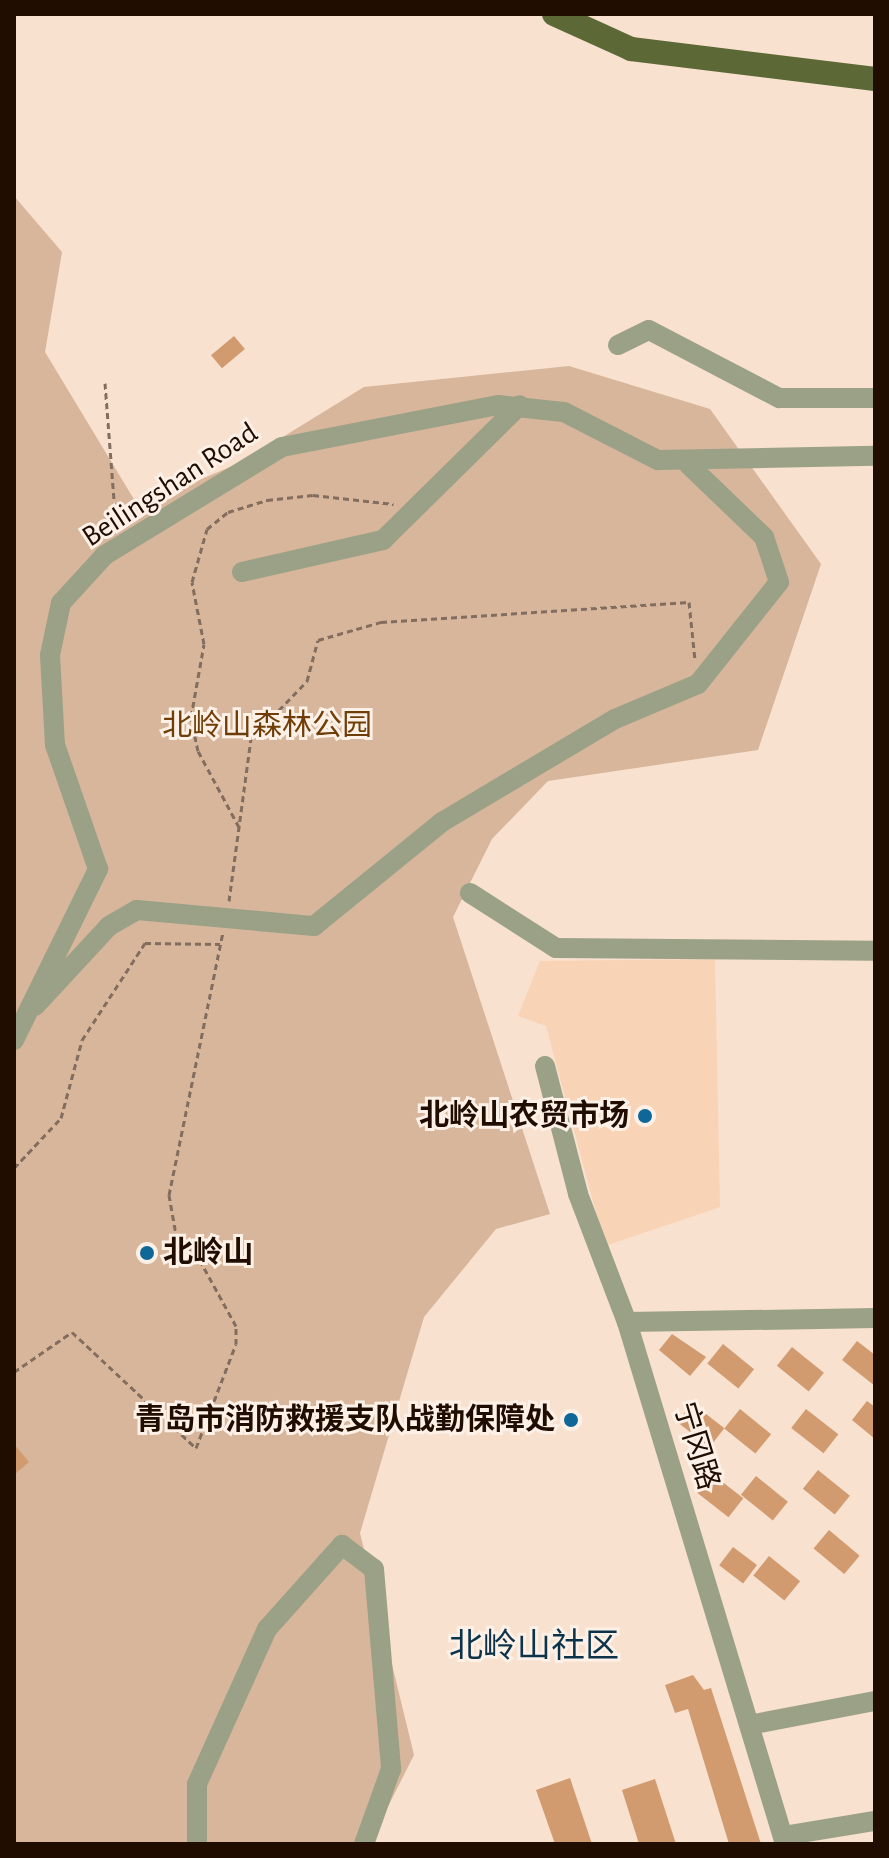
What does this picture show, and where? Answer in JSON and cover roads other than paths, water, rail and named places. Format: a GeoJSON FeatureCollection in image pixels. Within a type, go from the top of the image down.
{"type":"FeatureCollection","features":[{"type":"Feature","properties":{"kind":"main road"},"geometry":{"type":"LineString","coordinates":[[554,14],[631,49],[875,79]]}},
{"type":"Feature","properties":{"kind":"street"},"geometry":{"type":"LineString","coordinates":[[618,345],[649,330],[779,398],[875,398]]}},
{"type":"Feature","properties":{"kind":"street"},"geometry":{"type":"LineString","coordinates":[[242,572],[356,550],[383,540],[419,511],[520,405]]}},
{"type":"Feature","properties":{"kind":"street","name":"Beilingshan Road"},"geometry":{"type":"LineString","coordinates":[[34,1007],[39,981],[98,869],[55,745],[50,655],[61,603],[105,555],[282,447],[320,434],[520,405],[564,412],[649,457],[688,464],[732,453],[875,456]]}},
{"type":"Feature","properties":{"kind":"street","name":"Beilingshan Road"},"geometry":{"type":"LineString","coordinates":[[14,1040],[34,1007],[109,926],[137,910],[314,926],[442,822],[615,719],[698,684],[779,582],[764,537],[688,464]]}},
{"type":"Feature","properties":{"kind":"street"},"geometry":{"type":"LineString","coordinates":[[470,893],[556,948],[875,951]]}},
{"type":"Feature","properties":{"kind":"street","name":"宁冈路"},"geometry":{"type":"LineString","coordinates":[[545,1066],[578,1194],[627,1322],[784,1840]]}},
{"type":"Feature","properties":{"kind":"street"},"geometry":{"type":"LineString","coordinates":[[627,1322],[875,1318]]}},
{"type":"Feature","properties":{"kind":"street"},"geometry":{"type":"LineString","coordinates":[[197,1844],[197,1784],[267,1629],[342,1545],[374,1569],[391,1769],[377,1798],[364,1844]]}},
{"type":"Feature","properties":{"kind":"street"},"geometry":{"type":"LineString","coordinates":[[749,1725],[875,1701]]}},
{"type":"Feature","properties":{"kind":"street"},"geometry":{"type":"LineString","coordinates":[[784,1840],[875,1821]]}},
{"type":"Feature","properties":{"kind":"place","name":"北岭山农贸市场"},"geometry":{"type":"Point","coordinates":[645,1116]}},
{"type":"Feature","properties":{"kind":"place","name":"北岭山"},"geometry":{"type":"Point","coordinates":[147,1253]}},
{"type":"Feature","properties":{"kind":"place","name":"青岛市消防救援支队战勤保障处"},"geometry":{"type":"Point","coordinates":[571,1420]}},
{"type":"Feature","properties":{"kind":"district","name":"北岭山社区"},"geometry":{"type":"Point","coordinates":[534,1648]}},
{"type":"Feature","properties":{"kind":"park label","name":"北岭山森林公园"},"geometry":{"type":"Point","coordinates":[267,726]}}]}
